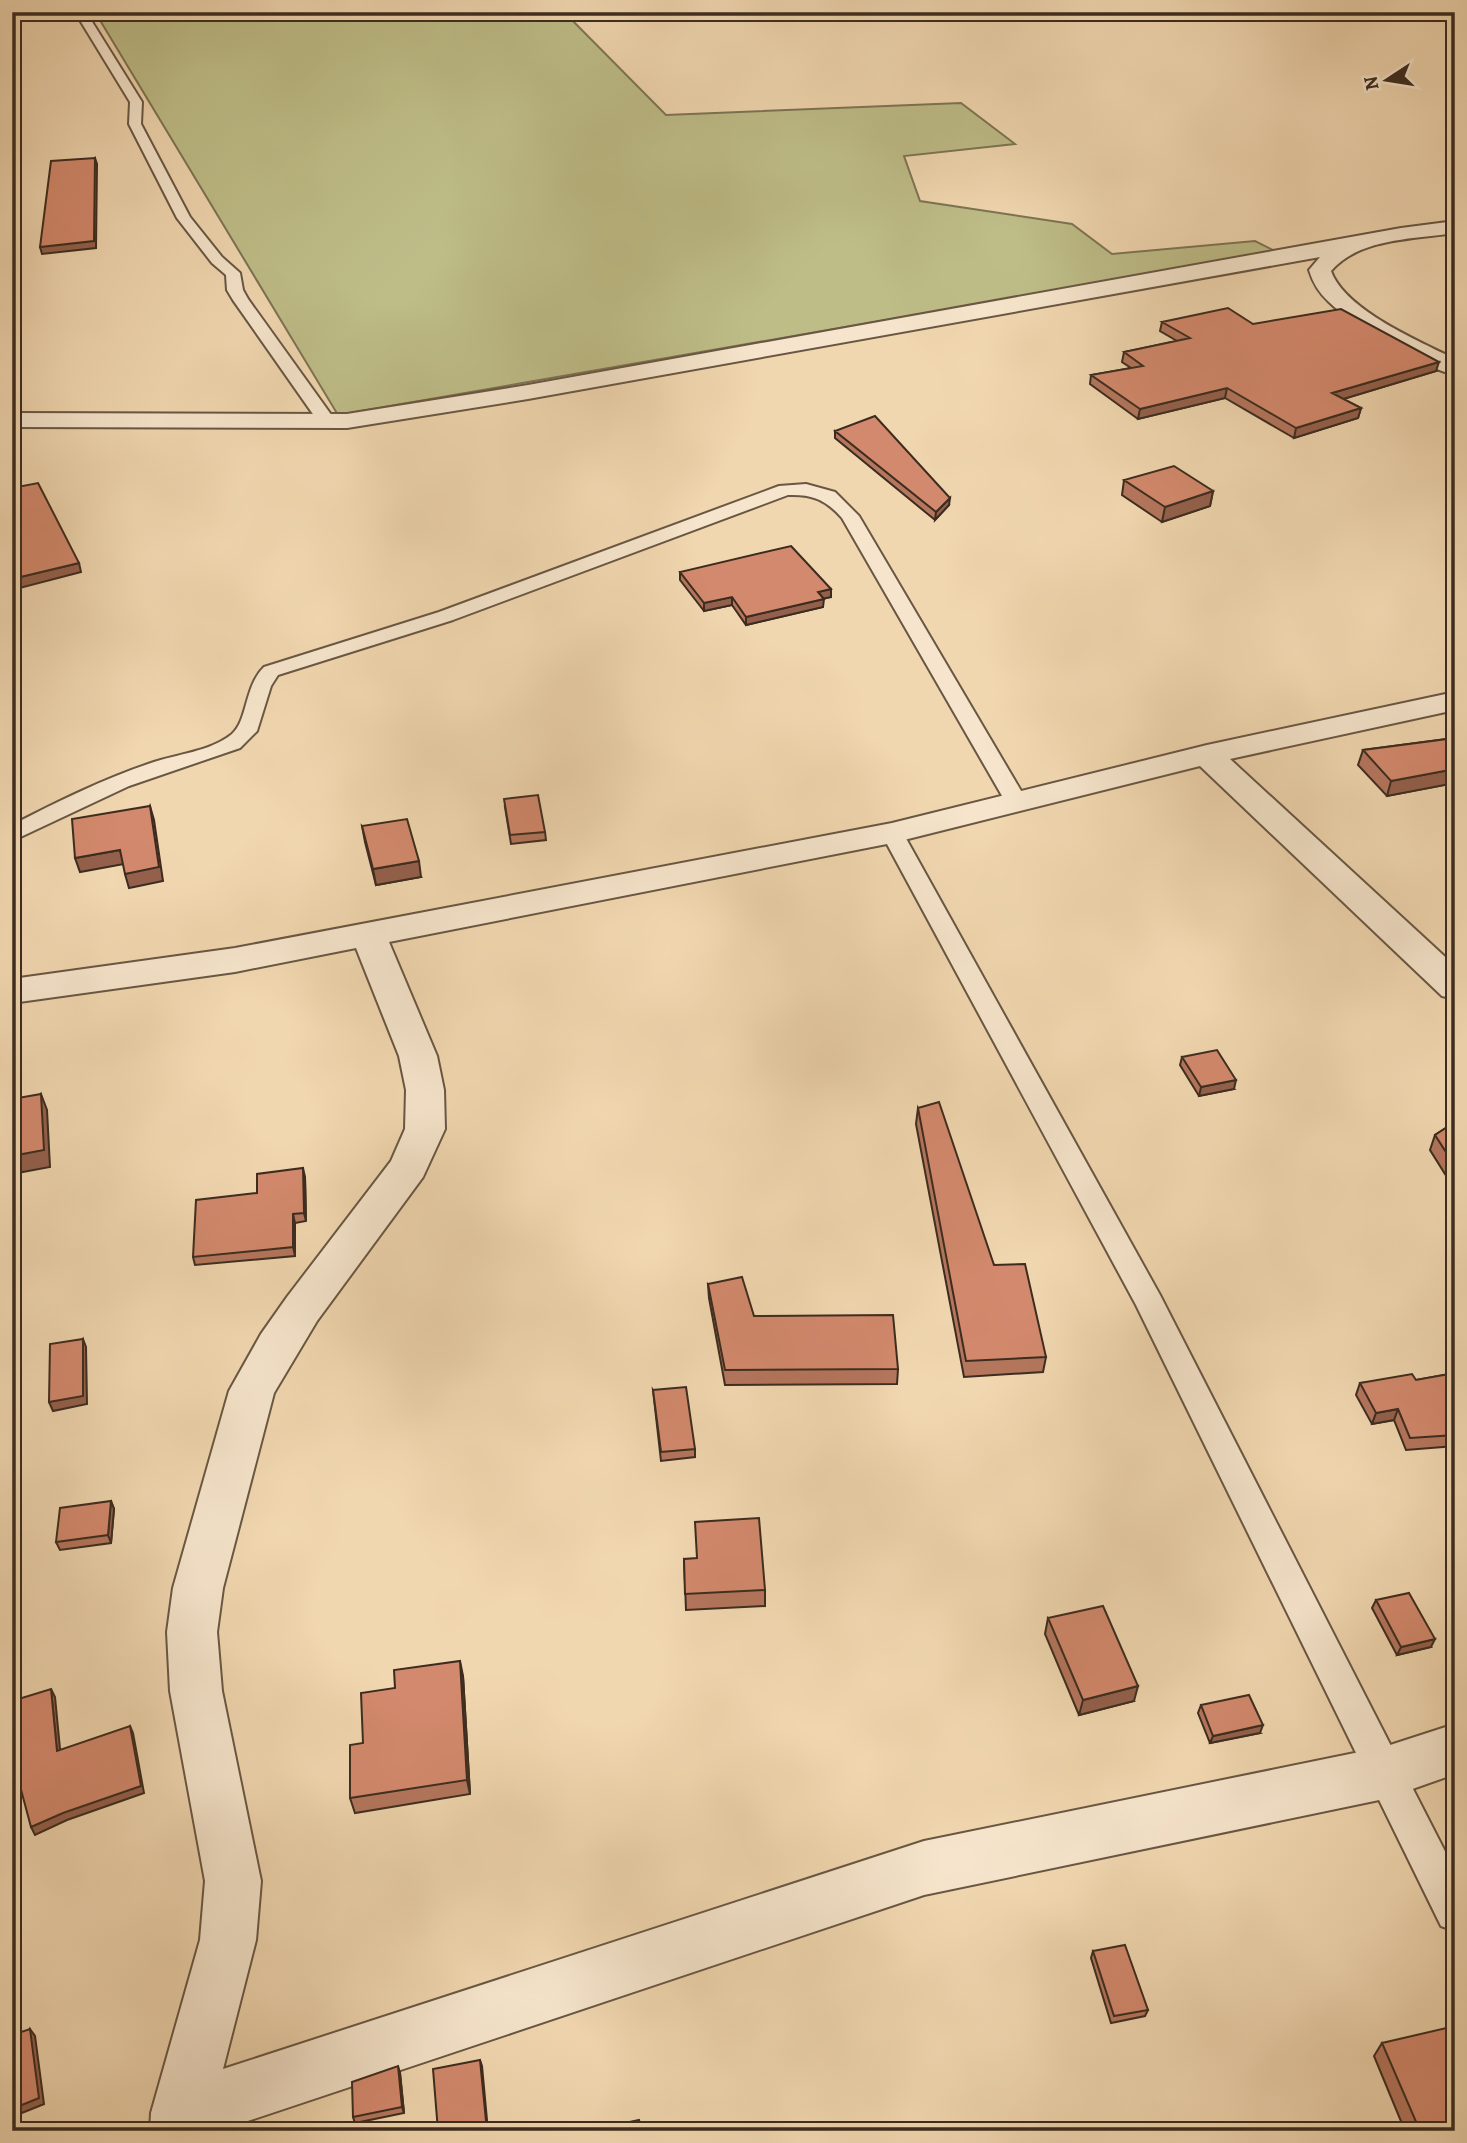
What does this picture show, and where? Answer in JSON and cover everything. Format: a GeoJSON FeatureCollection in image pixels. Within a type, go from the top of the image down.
{"type":"FeatureCollection","features":[{"type":"Feature","properties":{"kind":"street"},"geometry":{"type":"LineString","coordinates":[[12,420],[328,423],[541,390],[1455,227]]}},
{"type":"Feature","properties":{"kind":"street"},"geometry":{"type":"LineString","coordinates":[[1360,243],[1326,259],[1320,270],[1325,285],[1342,302],[1375,324],[1455,368]]}},
{"type":"Feature","properties":{"kind":"street"},"geometry":{"type":"LineString","coordinates":[[12,991],[235,960],[369,936],[892,833],[1207,755],[1455,702]]}},
{"type":"Feature","properties":{"kind":"street"},"geometry":{"type":"LineString","coordinates":[[1207,755],[1455,987]]}},
{"type":"Feature","properties":{"kind":"street"},"geometry":{"type":"LineString","coordinates":[[181,2122],[228,1940],[233,1881],[196,1691],[192,1632],[198,1588],[252,1391],[276,1346],[409,1167],[425,1129],[425,1090],[418,1056],[369,936]]}},
{"type":"Feature","properties":{"kind":"street"},"geometry":{"type":"LineString","coordinates":[[181,2122],[924,1868],[1384,1773],[1455,1749]]}},
{"type":"Feature","properties":{"kind":"lane"},"geometry":{"type":"LineString","coordinates":[[80,12],[136,102],[135,124],[184,218],[217,260],[233,273],[235,290],[241,300],[328,423]]}},
{"type":"Feature","properties":{"kind":"lane"},"geometry":{"type":"LineString","coordinates":[[12,834],[86,796],[158,767],[237,741],[247,729],[263,677],[271,671],[446,616],[785,490],[807,488],[835,498],[850,516],[1016,801]]}},
{"type":"Feature","properties":{"kind":"lane"},"geometry":{"type":"LineString","coordinates":[[892,833],[1150,1303],[1455,1912]]}},
{"type":"Feature","properties":{"kind":"shaded area"},"geometry":{"type":"Polygon","coordinates":[[[95,12],[564,12],[666,115],[961,103],[1015,144],[904,156],[920,201],[1072,224],[1112,254],[1255,241],[1277,252],[338,415],[95,12]]]}},
{"type":"Feature","properties":{"kind":"building"},"geometry":{"type":"Polygon","coordinates":[[[95,158],[94,241],[40,247],[51,161],[95,158]]]}},
{"type":"Feature","properties":{"kind":"building"},"geometry":{"type":"Polygon","coordinates":[[[1228,308],[1253,324],[1341,309],[1439,362],[1332,393],[1361,408],[1296,428],[1227,388],[1140,409],[1091,375],[1143,366],[1124,352],[1190,338],[1162,322],[1228,308]]]}},
{"type":"Feature","properties":{"kind":"building"},"geometry":{"type":"Polygon","coordinates":[[[875,416],[950,498],[936,512],[835,431],[875,416]]]}},
{"type":"Feature","properties":{"kind":"building"},"geometry":{"type":"Polygon","coordinates":[[[1174,466],[1213,491],[1165,507],[1124,480],[1174,466]]]}},
{"type":"Feature","properties":{"kind":"building"},"geometry":{"type":"Polygon","coordinates":[[[38,483],[79,563],[12,579],[12,488],[38,483]]]}},
{"type":"Feature","properties":{"kind":"building"},"geometry":{"type":"Polygon","coordinates":[[[791,546],[831,589],[818,592],[824,599],[746,617],[732,597],[704,603],[680,572],[791,546]]]}},
{"type":"Feature","properties":{"kind":"building"},"geometry":{"type":"Polygon","coordinates":[[[1455,738],[1455,769],[1391,781],[1363,750],[1455,738]]]}},
{"type":"Feature","properties":{"kind":"building"},"geometry":{"type":"Polygon","coordinates":[[[538,795],[545,832],[510,835],[504,799],[538,795]]]}},
{"type":"Feature","properties":{"kind":"building"},"geometry":{"type":"Polygon","coordinates":[[[150,806],[159,867],[125,874],[120,850],[75,858],[72,819],[150,806]]]}},
{"type":"Feature","properties":{"kind":"building"},"geometry":{"type":"Polygon","coordinates":[[[407,819],[419,861],[373,869],[362,826],[407,819]]]}},
{"type":"Feature","properties":{"kind":"building"},"geometry":{"type":"Polygon","coordinates":[[[1217,1050],[1236,1080],[1201,1087],[1182,1057],[1217,1050]]]}},
{"type":"Feature","properties":{"kind":"building"},"geometry":{"type":"Polygon","coordinates":[[[41,1094],[44,1150],[12,1156],[12,1099],[41,1094]]]}},
{"type":"Feature","properties":{"kind":"building"},"geometry":{"type":"Polygon","coordinates":[[[939,1102],[994,1265],[1025,1264],[1046,1357],[966,1361],[918,1108],[939,1102]]]}},
{"type":"Feature","properties":{"kind":"building"},"geometry":{"type":"Polygon","coordinates":[[[1455,1122],[1455,1166],[1435,1135],[1455,1122]]]}},
{"type":"Feature","properties":{"kind":"building"},"geometry":{"type":"Polygon","coordinates":[[[303,1168],[304,1213],[293,1214],[293,1247],[193,1257],[196,1200],[257,1193],[257,1174],[303,1168]]]}},
{"type":"Feature","properties":{"kind":"building"},"geometry":{"type":"Polygon","coordinates":[[[742,1277],[754,1316],[893,1315],[898,1369],[725,1370],[708,1284],[742,1277]]]}},
{"type":"Feature","properties":{"kind":"building"},"geometry":{"type":"Polygon","coordinates":[[[83,1339],[83,1396],[49,1402],[50,1344],[83,1339]]]}},
{"type":"Feature","properties":{"kind":"building"},"geometry":{"type":"Polygon","coordinates":[[[1455,1373],[1455,1435],[1410,1438],[1398,1409],[1376,1413],[1360,1383],[1412,1374],[1416,1380],[1455,1373]]]}},
{"type":"Feature","properties":{"kind":"building"},"geometry":{"type":"Polygon","coordinates":[[[686,1387],[695,1449],[661,1452],[653,1390],[686,1387]]]}},
{"type":"Feature","properties":{"kind":"building"},"geometry":{"type":"Polygon","coordinates":[[[111,1501],[108,1535],[56,1542],[60,1508],[111,1501]]]}},
{"type":"Feature","properties":{"kind":"building"},"geometry":{"type":"Polygon","coordinates":[[[759,1518],[765,1590],[685,1594],[684,1559],[697,1558],[695,1522],[759,1518]]]}},
{"type":"Feature","properties":{"kind":"building"},"geometry":{"type":"Polygon","coordinates":[[[1409,1593],[1435,1639],[1401,1647],[1376,1600],[1409,1593]]]}},
{"type":"Feature","properties":{"kind":"building"},"geometry":{"type":"Polygon","coordinates":[[[1103,1606],[1138,1686],[1083,1700],[1048,1618],[1103,1606]]]}},
{"type":"Feature","properties":{"kind":"building"},"geometry":{"type":"Polygon","coordinates":[[[460,1661],[467,1780],[350,1798],[350,1745],[363,1743],[361,1693],[395,1688],[394,1670],[460,1661]]]}},
{"type":"Feature","properties":{"kind":"building"},"geometry":{"type":"Polygon","coordinates":[[[51,1689],[57,1751],[130,1726],[141,1786],[31,1827],[12,1756],[12,1701],[51,1689]]]}},
{"type":"Feature","properties":{"kind":"building"},"geometry":{"type":"Polygon","coordinates":[[[1249,1695],[1263,1725],[1213,1736],[1201,1705],[1249,1695]]]}},
{"type":"Feature","properties":{"kind":"building"},"geometry":{"type":"Polygon","coordinates":[[[1125,1945],[1148,2010],[1114,2016],[1093,1951],[1125,1945]]]}},
{"type":"Feature","properties":{"kind":"building"},"geometry":{"type":"Polygon","coordinates":[[[1455,2026],[1455,2131],[1420,2131],[1382,2043],[1455,2026]]]}},
{"type":"Feature","properties":{"kind":"building"},"geometry":{"type":"Polygon","coordinates":[[[30,2029],[39,2098],[12,2109],[12,2035],[30,2029]]]}},
{"type":"Feature","properties":{"kind":"building"},"geometry":{"type":"Polygon","coordinates":[[[480,2060],[487,2131],[438,2131],[433,2069],[480,2060]]]}},
{"type":"Feature","properties":{"kind":"building"},"geometry":{"type":"Polygon","coordinates":[[[398,2066],[402,2107],[353,2117],[352,2082],[398,2066]]]}},
{"type":"Feature","properties":{"kind":"building"},"geometry":{"type":"Polygon","coordinates":[[[639,2120],[642,2131],[597,2131],[597,2129],[639,2120]]]}}]}
